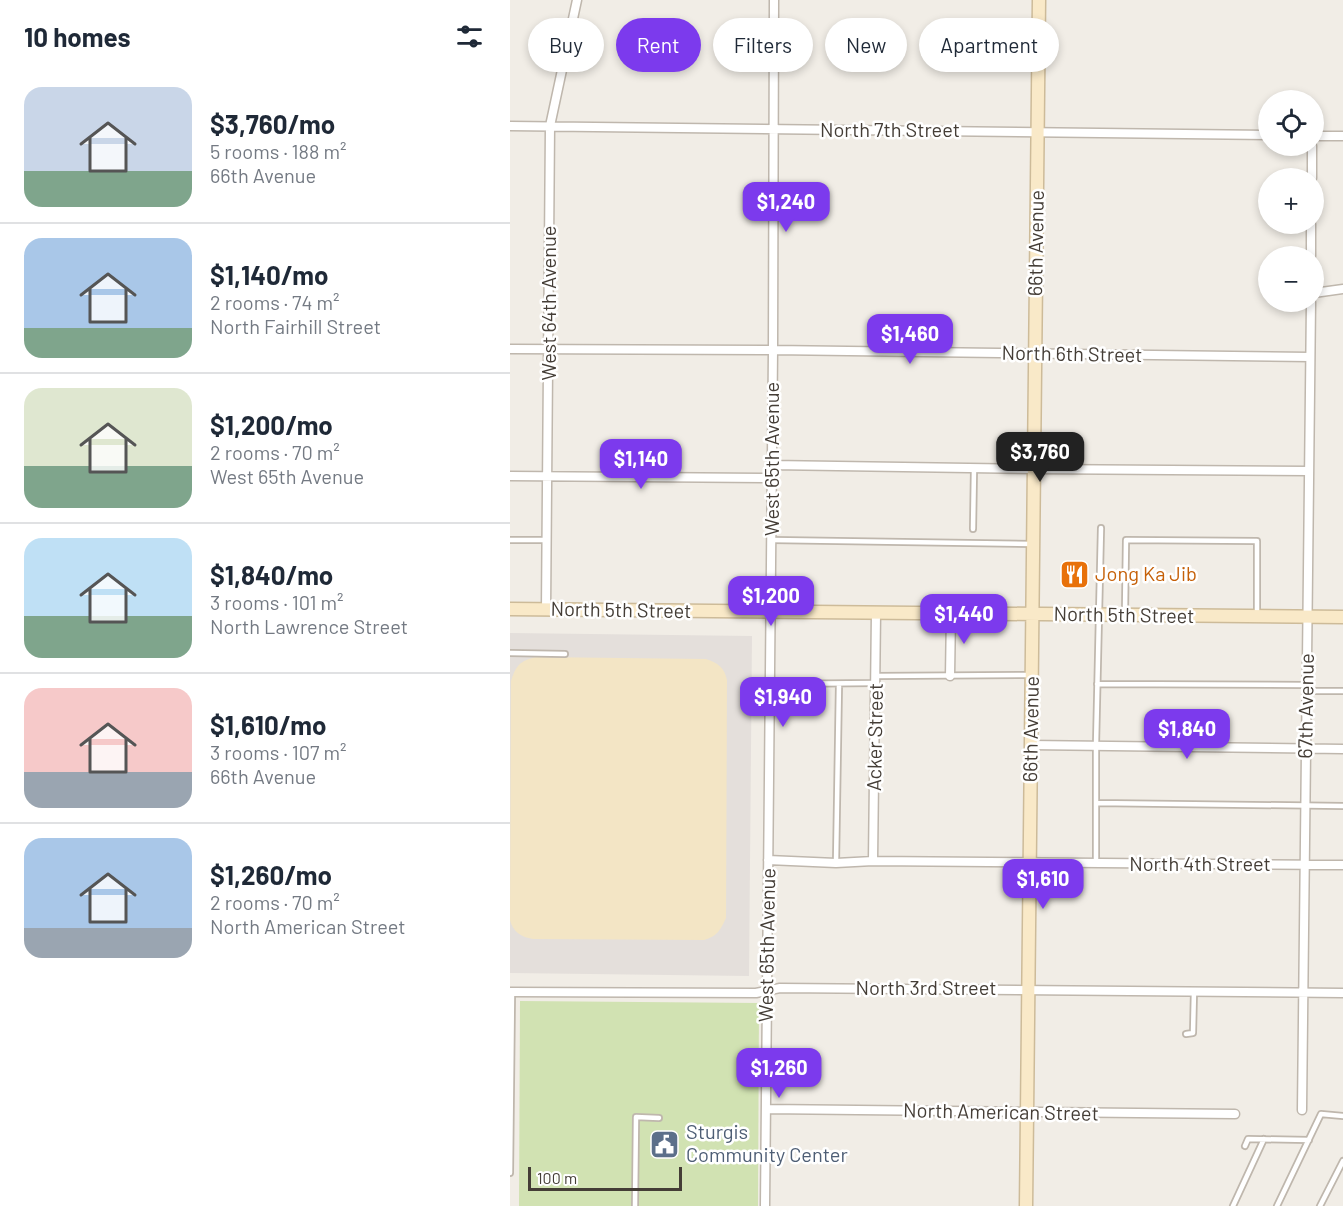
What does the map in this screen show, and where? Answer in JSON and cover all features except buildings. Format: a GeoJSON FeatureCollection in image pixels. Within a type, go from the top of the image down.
{"type":"FeatureCollection","features":[{"type":"Feature","properties":{"kind":"street","name":"West 64th Avenue"},"geometry":{"type":"LineString","coordinates":[[546,610],[550,126],[577,0]]}},
{"type":"Feature","properties":{"kind":"street","name":"West 65th Avenue"},"geometry":{"type":"LineString","coordinates":[[765,1206],[772,540],[774,0]]}},
{"type":"Feature","properties":{"kind":"street","name":"66th Avenue"},"geometry":{"type":"LineString","coordinates":[[1039,0],[1039,18]]}},
{"type":"Feature","properties":{"kind":"street","name":"66th Avenue"},"geometry":{"type":"LineString","coordinates":[[1026,1206],[1038,72]]}},
{"type":"Feature","properties":{"kind":"street","name":"North 7th Street"},"geometry":{"type":"LineString","coordinates":[[510,126],[1258,135]]}},
{"type":"Feature","properties":{"kind":"street"},"geometry":{"type":"LineString","coordinates":[[1324,136],[1343,136]]}},
{"type":"Feature","properties":{"kind":"street"},"geometry":{"type":"LineString","coordinates":[[1324,293],[1343,290]]}},
{"type":"Feature","properties":{"kind":"street","name":"67th Avenue"},"geometry":{"type":"LineString","coordinates":[[1302,1110],[1311,312]]}},
{"type":"Feature","properties":{"kind":"street","name":"North 6th Street"},"geometry":{"type":"LineString","coordinates":[[510,349],[1310,357]]}},
{"type":"Feature","properties":{"kind":"street"},"geometry":{"type":"LineString","coordinates":[[772,465],[1309,471]]}},
{"type":"Feature","properties":{"kind":"street"},"geometry":{"type":"LineString","coordinates":[[510,476],[771,478]]}},
{"type":"Feature","properties":{"kind":"street","name":"North 5th Street"},"geometry":{"type":"LineString","coordinates":[[510,609],[1343,617]]}},
{"type":"Feature","properties":{"kind":"street","name":"Acker Street"},"geometry":{"type":"LineString","coordinates":[[873,861],[876,613]]}},
{"type":"Feature","properties":{"kind":"street"},"geometry":{"type":"LineString","coordinates":[[950,676],[951,613]]}},
{"type":"Feature","properties":{"kind":"street"},"geometry":{"type":"LineString","coordinates":[[1030,745],[1343,748]]}},
{"type":"Feature","properties":{"kind":"street","name":"North 4th Street"},"geometry":{"type":"LineString","coordinates":[[768,860],[1343,866]]}},
{"type":"Feature","properties":{"kind":"street","name":"North 3rd Street"},"geometry":{"type":"LineString","coordinates":[[511,992],[756,993],[780,987],[1343,993]]}},
{"type":"Feature","properties":{"kind":"street","name":"North American Street"},"geometry":{"type":"LineString","coordinates":[[766,1109],[1235,1114]]}},
{"type":"Feature","properties":{"kind":"lane"},"geometry":{"type":"LineString","coordinates":[[973,529],[974,469]]}},
{"type":"Feature","properties":{"kind":"lane"},"geometry":{"type":"LineString","coordinates":[[1096,863],[1101,528]]}},
{"type":"Feature","properties":{"kind":"lane"},"geometry":{"type":"LineString","coordinates":[[510,540],[547,540]]}},
{"type":"Feature","properties":{"kind":"lane"},"geometry":{"type":"LineString","coordinates":[[772,540],[1033,544]]}},
{"type":"Feature","properties":{"kind":"lane"},"geometry":{"type":"LineString","coordinates":[[1125,615],[1126,540],[1169,540],[1257,541],[1257,616]]}},
{"type":"Feature","properties":{"kind":"lane"},"geometry":{"type":"LineString","coordinates":[[510,653],[565,654]]}},
{"type":"Feature","properties":{"kind":"lane"},"geometry":{"type":"LineString","coordinates":[[770,684],[839,684],[950,676],[1031,675]]}},
{"type":"Feature","properties":{"kind":"lane"},"geometry":{"type":"LineString","coordinates":[[836,862],[839,684]]}},
{"type":"Feature","properties":{"kind":"lane"},"geometry":{"type":"LineString","coordinates":[[1097,684],[1306,688],[1343,691]]}},
{"type":"Feature","properties":{"kind":"lane"},"geometry":{"type":"LineString","coordinates":[[1096,803],[1343,806]]}},
{"type":"Feature","properties":{"kind":"lane"},"geometry":{"type":"LineString","coordinates":[[1186,1034],[1193,1033],[1194,991]]}},
{"type":"Feature","properties":{"kind":"lane"},"geometry":{"type":"LineString","coordinates":[[510,1173],[511,992]]}},
{"type":"Feature","properties":{"kind":"lane"},"geometry":{"type":"LineString","coordinates":[[1276,1206],[1321,1114],[1343,1116]]}},
{"type":"Feature","properties":{"kind":"lane"},"geometry":{"type":"LineString","coordinates":[[635,1206],[636,1117],[659,1118]]}},
{"type":"Feature","properties":{"kind":"lane"},"geometry":{"type":"LineString","coordinates":[[1245,1146],[1248,1139],[1309,1140]]}},
{"type":"Feature","properties":{"kind":"lane"},"geometry":{"type":"LineString","coordinates":[[1233,1206],[1264,1139]]}},
{"type":"Feature","properties":{"kind":"lane"},"geometry":{"type":"LineString","coordinates":[[1320,1206],[1343,1161]]}},
{"type":"Feature","properties":{"kind":"shaded area"},"geometry":{"type":"Polygon","coordinates":[[[510,633],[752,636],[749,976],[510,973],[510,633]]]}},
{"type":"Feature","properties":{"kind":"green space"},"geometry":{"type":"Polygon","coordinates":[[[520,1001],[759,1003],[758,1206],[519,1206],[520,1001]]]}},
{"type":"Feature","properties":{"kind":"sand"},"geometry":{"type":"Polygon","coordinates":[[[536,657],[706,659],[722,669],[727,680],[726,918],[720,930],[712,937],[704,940],[533,939],[521,935],[513,928],[510,920],[511,681],[519,664],[536,657]]]}},
{"type":"Feature","properties":{"kind":"place","name":"Jong Ka Jib"},"geometry":{"type":"Point","coordinates":[1074,574]}},
{"type":"Feature","properties":{"kind":"place","name":"Sturgis Community Center"},"geometry":{"type":"Point","coordinates":[665,1144]}}]}
